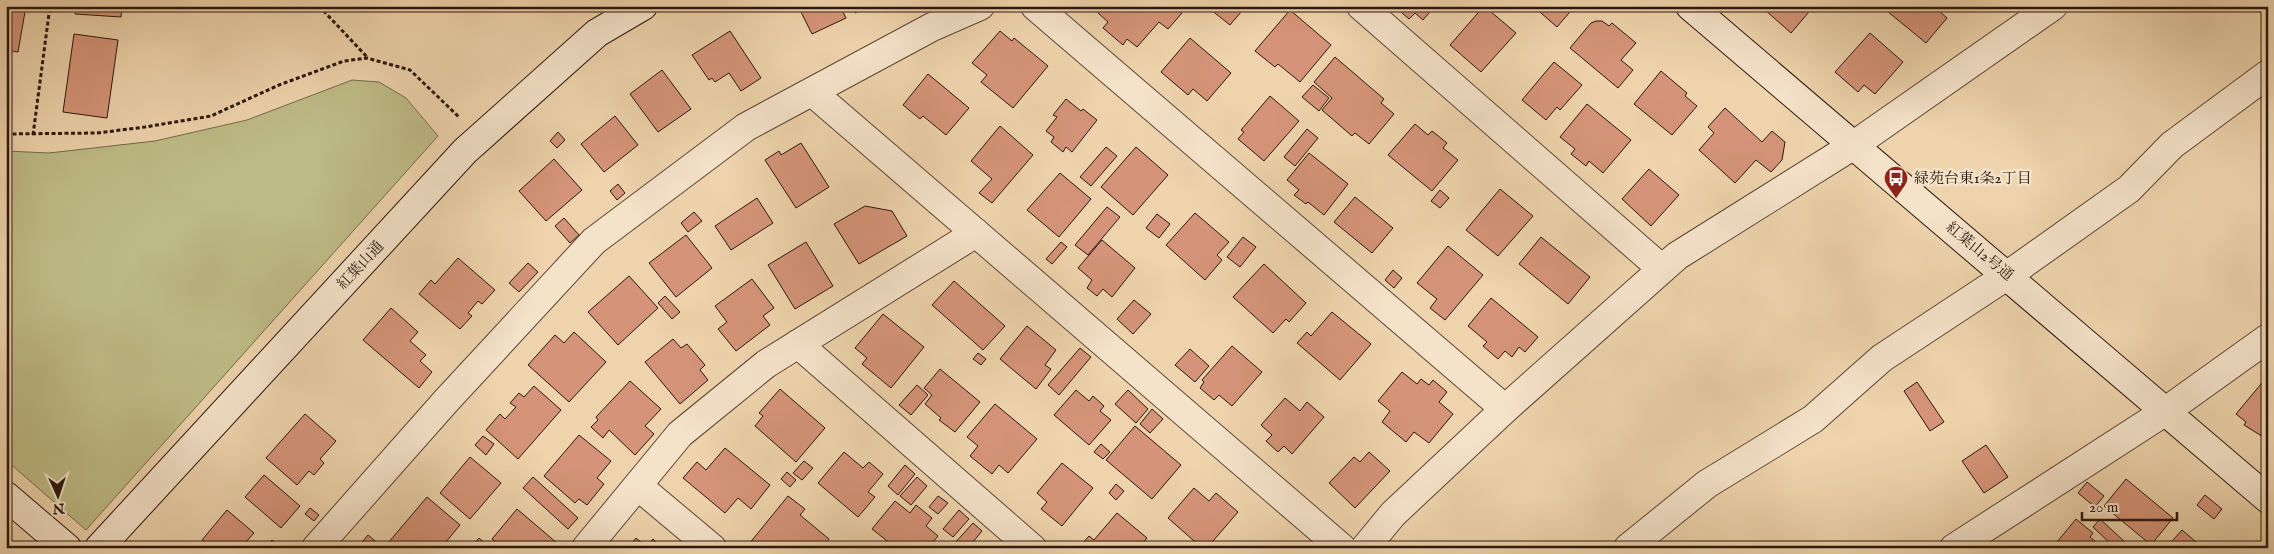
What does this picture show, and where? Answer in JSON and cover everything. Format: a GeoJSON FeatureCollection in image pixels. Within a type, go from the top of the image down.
{"type":"FeatureCollection","features":[{"type":"Feature","properties":{"kind":"street","name":"紅葉山通"},"geometry":{"type":"LineString","coordinates":[[99,548],[479,138],[597,33],[642,6]]}},
{"type":"Feature","properties":{"kind":"street"},"geometry":{"type":"LineString","coordinates":[[316,548],[446,401],[594,240],[746,127],[932,27],[980,6]]}},
{"type":"Feature","properties":{"kind":"street"},"geometry":{"type":"LineString","coordinates":[[1035,6],[1504,409]]}},
{"type":"Feature","properties":{"kind":"street"},"geometry":{"type":"LineString","coordinates":[[1361,6],[1662,268]]}},
{"type":"Feature","properties":{"kind":"street","name":"紅葉山2号通"},"geometry":{"type":"LineString","coordinates":[[1690,6],[2008,275],[2268,499]]}},
{"type":"Feature","properties":{"kind":"street"},"geometry":{"type":"LineString","coordinates":[[1365,548],[1393,514],[1504,409],[1677,256],[1854,145],[2039,10]]}},
{"type":"Feature","properties":{"kind":"street"},"geometry":{"type":"LineString","coordinates":[[1628,548],[1707,484],[1813,419],[1882,358],[2008,275],[2129,189],[2172,144],[2268,74]]}},
{"type":"Feature","properties":{"kind":"street"},"geometry":{"type":"LineString","coordinates":[[812,92],[1342,548]]}},
{"type":"Feature","properties":{"kind":"street"},"geometry":{"type":"LineString","coordinates":[[586,548],[680,434],[766,364],[976,233]]}},
{"type":"Feature","properties":{"kind":"street"},"geometry":{"type":"LineString","coordinates":[[1971,544],[2166,411],[2268,338]]}},
{"type":"Feature","properties":{"kind":"street"},"geometry":{"type":"LineString","coordinates":[[798,344],[1032,548]]}},
{"type":"Feature","properties":{"kind":"street"},"geometry":{"type":"LineString","coordinates":[[638,486],[712,548]]}},
{"type":"Feature","properties":{"kind":"street"},"geometry":{"type":"LineString","coordinates":[[6,496],[67,548]]}},
{"type":"Feature","properties":{"kind":"path"},"geometry":{"type":"LineString","coordinates":[[33,135],[50,6]]}},
{"type":"Feature","properties":{"kind":"path"},"geometry":{"type":"LineString","coordinates":[[319,6],[367,58]]}},
{"type":"Feature","properties":{"kind":"path"},"geometry":{"type":"LineString","coordinates":[[6,134],[97,133],[145,128],[211,116],[279,85],[344,61],[367,58],[410,70],[479,138]]}},
{"type":"Feature","properties":{"kind":"shaded area"},"geometry":{"type":"Polygon","coordinates":[[[352,80],[379,82],[406,98],[438,136],[86,530],[6,460],[6,151],[49,153],[155,141],[247,120],[352,80]]]}},
{"type":"Feature","properties":{"kind":"building"},"geometry":{"type":"Polygon","coordinates":[[[6,6],[26,6],[18,52],[6,50],[6,6]]]}},
{"type":"Feature","properties":{"kind":"building"},"geometry":{"type":"Polygon","coordinates":[[[75,6],[122,6],[121,17],[75,14],[75,6]]]}},
{"type":"Feature","properties":{"kind":"building"},"geometry":{"type":"Polygon","coordinates":[[[798,6],[840,6],[846,18],[812,34],[798,6]]]}},
{"type":"Feature","properties":{"kind":"building"},"geometry":{"type":"Polygon","coordinates":[[[852,6],[871,6],[855,13],[852,6]]]}},
{"type":"Feature","properties":{"kind":"building"},"geometry":{"type":"Polygon","coordinates":[[[1104,6],[1174,6],[1182,13],[1168,29],[1159,22],[1137,47],[1127,39],[1123,45],[1103,28],[1108,22],[1098,13],[1104,6]]]}},
{"type":"Feature","properties":{"kind":"building"},"geometry":{"type":"Polygon","coordinates":[[[1206,6],[1246,6],[1230,25],[1206,6]]]}},
{"type":"Feature","properties":{"kind":"building"},"geometry":{"type":"Polygon","coordinates":[[[1394,6],[1435,6],[1423,20],[1415,13],[1409,19],[1394,6]]]}},
{"type":"Feature","properties":{"kind":"building"},"geometry":{"type":"Polygon","coordinates":[[[1484,6],[1516,33],[1481,72],[1450,45],[1484,6]]]}},
{"type":"Feature","properties":{"kind":"building"},"geometry":{"type":"Polygon","coordinates":[[[1533,6],[1575,6],[1557,27],[1533,6]]]}},
{"type":"Feature","properties":{"kind":"building"},"geometry":{"type":"Polygon","coordinates":[[[1769,6],[1814,6],[1791,33],[1765,10],[1769,6]]]}},
{"type":"Feature","properties":{"kind":"building"},"geometry":{"type":"Polygon","coordinates":[[[1890,6],[1933,6],[1947,18],[1926,43],[1887,11],[1890,6]]]}},
{"type":"Feature","properties":{"kind":"building"},"geometry":{"type":"Polygon","coordinates":[[[1290,10],[1331,45],[1300,82],[1278,64],[1275,67],[1255,51],[1290,10]]]}},
{"type":"Feature","properties":{"kind":"building"},"geometry":{"type":"Polygon","coordinates":[[[1602,21],[1609,26],[1612,23],[1636,43],[1621,60],[1633,70],[1618,88],[1570,48],[1591,23],[1602,21]]]}},
{"type":"Feature","properties":{"kind":"building"},"geometry":{"type":"Polygon","coordinates":[[[730,31],[761,78],[741,91],[729,73],[715,82],[712,78],[709,80],[692,55],[730,31]]]}},
{"type":"Feature","properties":{"kind":"building"},"geometry":{"type":"Polygon","coordinates":[[[1000,31],[1012,41],[1014,38],[1048,66],[1013,108],[981,82],[987,75],[972,63],[1000,31]]]}},
{"type":"Feature","properties":{"kind":"building"},"geometry":{"type":"Polygon","coordinates":[[[1870,33],[1903,62],[1875,94],[1864,85],[1858,92],[1835,72],[1870,33]]]}},
{"type":"Feature","properties":{"kind":"building"},"geometry":{"type":"Polygon","coordinates":[[[74,34],[118,40],[107,118],[63,112],[74,34]]]}},
{"type":"Feature","properties":{"kind":"building"},"geometry":{"type":"Polygon","coordinates":[[[1190,38],[1231,73],[1207,101],[1193,89],[1188,95],[1161,72],[1190,38]]]}},
{"type":"Feature","properties":{"kind":"building"},"geometry":{"type":"Polygon","coordinates":[[[1335,57],[1384,99],[1381,103],[1394,114],[1369,144],[1355,133],[1352,136],[1322,110],[1332,98],[1314,82],[1335,57]]]}},
{"type":"Feature","properties":{"kind":"building"},"geometry":{"type":"Polygon","coordinates":[[[1554,62],[1582,85],[1560,110],[1557,107],[1546,120],[1522,100],[1554,62]]]}},
{"type":"Feature","properties":{"kind":"building"},"geometry":{"type":"Polygon","coordinates":[[[662,70],[691,109],[658,132],[630,94],[662,70]]]}},
{"type":"Feature","properties":{"kind":"building"},"geometry":{"type":"Polygon","coordinates":[[[1661,71],[1687,93],[1685,96],[1697,106],[1672,135],[1634,104],[1661,71]]]}},
{"type":"Feature","properties":{"kind":"building"},"geometry":{"type":"Polygon","coordinates":[[[928,74],[969,108],[946,135],[923,116],[920,119],[903,105],[928,74]]]}},
{"type":"Feature","properties":{"kind":"building"},"geometry":{"type":"Polygon","coordinates":[[[1313,85],[1329,98],[1319,111],[1302,97],[1313,85]]]}},
{"type":"Feature","properties":{"kind":"building"},"geometry":{"type":"Polygon","coordinates":[[[1270,96],[1299,121],[1264,161],[1238,139],[1244,132],[1241,130],[1270,96]]]}},
{"type":"Feature","properties":{"kind":"building"},"geometry":{"type":"Polygon","coordinates":[[[1066,99],[1081,111],[1083,109],[1097,120],[1072,152],[1066,147],[1063,152],[1051,142],[1054,137],[1046,131],[1057,117],[1053,115],[1066,99]]]}},
{"type":"Feature","properties":{"kind":"building"},"geometry":{"type":"Polygon","coordinates":[[[1587,104],[1631,140],[1603,173],[1589,161],[1586,166],[1571,154],[1575,149],[1560,137],[1587,104]]]}},
{"type":"Feature","properties":{"kind":"building"},"geometry":{"type":"Polygon","coordinates":[[[1725,108],[1762,142],[1772,131],[1785,142],[1782,160],[1771,172],[1756,160],[1735,183],[1699,150],[1714,133],[1708,127],[1725,108]]]}},
{"type":"Feature","properties":{"kind":"building"},"geometry":{"type":"Polygon","coordinates":[[[615,116],[638,145],[604,172],[581,144],[615,116]]]}},
{"type":"Feature","properties":{"kind":"building"},"geometry":{"type":"Polygon","coordinates":[[[1415,124],[1428,135],[1432,131],[1447,143],[1443,148],[1458,160],[1432,191],[1388,155],[1415,124]]]}},
{"type":"Feature","properties":{"kind":"building"},"geometry":{"type":"Polygon","coordinates":[[[1000,126],[1033,155],[992,203],[979,193],[992,179],[971,161],[1000,126]]]}},
{"type":"Feature","properties":{"kind":"building"},"geometry":{"type":"Polygon","coordinates":[[[1307,129],[1318,138],[1295,166],[1284,157],[1307,129]]]}},
{"type":"Feature","properties":{"kind":"building"},"geometry":{"type":"Polygon","coordinates":[[[558,132],[565,140],[557,148],[550,141],[558,132]]]}},
{"type":"Feature","properties":{"kind":"building"},"geometry":{"type":"Polygon","coordinates":[[[801,143],[829,187],[796,208],[765,160],[779,151],[781,155],[801,143]]]}},
{"type":"Feature","properties":{"kind":"building"},"geometry":{"type":"Polygon","coordinates":[[[1106,147],[1117,156],[1091,186],[1080,177],[1106,147]]]}},
{"type":"Feature","properties":{"kind":"building"},"geometry":{"type":"Polygon","coordinates":[[[1136,147],[1168,175],[1133,215],[1101,187],[1136,147]]]}},
{"type":"Feature","properties":{"kind":"building"},"geometry":{"type":"Polygon","coordinates":[[[1309,153],[1348,184],[1324,215],[1308,202],[1306,204],[1294,195],[1299,190],[1287,180],[1309,153]]]}},
{"type":"Feature","properties":{"kind":"building"},"geometry":{"type":"Polygon","coordinates":[[[554,159],[582,190],[546,221],[519,191],[554,159]]]}},
{"type":"Feature","properties":{"kind":"building"},"geometry":{"type":"Polygon","coordinates":[[[1649,169],[1679,195],[1651,226],[1622,199],[1649,169]]]}},
{"type":"Feature","properties":{"kind":"building"},"geometry":{"type":"Polygon","coordinates":[[[1060,173],[1091,199],[1059,237],[1027,210],[1060,173]]]}},
{"type":"Feature","properties":{"kind":"building"},"geometry":{"type":"Polygon","coordinates":[[[618,184],[625,193],[617,200],[610,191],[618,184]]]}},
{"type":"Feature","properties":{"kind":"building"},"geometry":{"type":"Polygon","coordinates":[[[1500,189],[1533,216],[1498,256],[1466,230],[1500,189]]]}},
{"type":"Feature","properties":{"kind":"building"},"geometry":{"type":"Polygon","coordinates":[[[1440,190],[1449,198],[1440,208],[1431,201],[1440,190]]]}},
{"type":"Feature","properties":{"kind":"building"},"geometry":{"type":"Polygon","coordinates":[[[1355,197],[1393,228],[1372,253],[1334,222],[1355,197]]]}},
{"type":"Feature","properties":{"kind":"building"},"geometry":{"type":"Polygon","coordinates":[[[757,198],[773,223],[731,250],[715,226],[757,198]]]}},
{"type":"Feature","properties":{"kind":"building"},"geometry":{"type":"Polygon","coordinates":[[[865,206],[892,211],[907,236],[859,264],[834,224],[865,206]]]}},
{"type":"Feature","properties":{"kind":"building"},"geometry":{"type":"Polygon","coordinates":[[[1107,207],[1120,217],[1088,255],[1075,245],[1107,207]]]}},
{"type":"Feature","properties":{"kind":"building"},"geometry":{"type":"Polygon","coordinates":[[[694,212],[702,221],[688,232],[681,223],[694,212]]]}},
{"type":"Feature","properties":{"kind":"building"},"geometry":{"type":"Polygon","coordinates":[[[1195,213],[1229,242],[1217,255],[1222,260],[1205,280],[1166,245],[1195,213]]]}},
{"type":"Feature","properties":{"kind":"building"},"geometry":{"type":"Polygon","coordinates":[[[1157,214],[1170,224],[1159,238],[1146,228],[1157,214]]]}},
{"type":"Feature","properties":{"kind":"building"},"geometry":{"type":"Polygon","coordinates":[[[564,218],[579,235],[570,243],[555,226],[564,218]]]}},
{"type":"Feature","properties":{"kind":"building"},"geometry":{"type":"Polygon","coordinates":[[[686,235],[712,268],[676,297],[649,263],[686,235]]]}},
{"type":"Feature","properties":{"kind":"building"},"geometry":{"type":"Polygon","coordinates":[[[1243,237],[1256,247],[1240,267],[1227,257],[1243,237]]]}},
{"type":"Feature","properties":{"kind":"building"},"geometry":{"type":"Polygon","coordinates":[[[1541,237],[1590,277],[1568,304],[1519,264],[1541,237]]]}},
{"type":"Feature","properties":{"kind":"building"},"geometry":{"type":"Polygon","coordinates":[[[1102,240],[1135,268],[1112,297],[1103,289],[1097,296],[1087,288],[1092,280],[1078,268],[1102,240]]]}},
{"type":"Feature","properties":{"kind":"building"},"geometry":{"type":"Polygon","coordinates":[[[806,242],[833,286],[795,309],[768,265],[806,242]]]}},
{"type":"Feature","properties":{"kind":"building"},"geometry":{"type":"Polygon","coordinates":[[[1061,242],[1067,247],[1052,264],[1046,259],[1061,242]]]}},
{"type":"Feature","properties":{"kind":"building"},"geometry":{"type":"Polygon","coordinates":[[[1448,246],[1483,275],[1445,320],[1430,308],[1437,299],[1417,283],[1448,246]]]}},
{"type":"Feature","properties":{"kind":"building"},"geometry":{"type":"Polygon","coordinates":[[[458,258],[495,290],[482,304],[478,301],[468,313],[472,316],[460,329],[419,294],[431,280],[435,284],[458,258]]]}},
{"type":"Feature","properties":{"kind":"building"},"geometry":{"type":"Polygon","coordinates":[[[528,263],[538,272],[519,292],[509,283],[528,263]]]}},
{"type":"Feature","properties":{"kind":"building"},"geometry":{"type":"Polygon","coordinates":[[[1264,264],[1306,303],[1289,322],[1286,319],[1273,333],[1233,297],[1264,264]]]}},
{"type":"Feature","properties":{"kind":"building"},"geometry":{"type":"Polygon","coordinates":[[[1393,270],[1402,278],[1394,288],[1385,280],[1393,270]]]}},
{"type":"Feature","properties":{"kind":"building"},"geometry":{"type":"Polygon","coordinates":[[[629,276],[658,308],[618,345],[588,312],[629,276]]]}},
{"type":"Feature","properties":{"kind":"building"},"geometry":{"type":"Polygon","coordinates":[[[752,279],[774,308],[763,316],[770,325],[736,351],[718,329],[727,322],[715,306],[752,279]]]}},
{"type":"Feature","properties":{"kind":"building"},"geometry":{"type":"Polygon","coordinates":[[[954,281],[1005,326],[983,350],[932,305],[954,281]]]}},
{"type":"Feature","properties":{"kind":"building"},"geometry":{"type":"Polygon","coordinates":[[[665,296],[680,312],[672,319],[658,303],[665,296]]]}},
{"type":"Feature","properties":{"kind":"building"},"geometry":{"type":"Polygon","coordinates":[[[1491,298],[1538,337],[1525,352],[1519,347],[1512,357],[1505,351],[1498,359],[1483,346],[1487,342],[1468,326],[1491,298]]]}},
{"type":"Feature","properties":{"kind":"building"},"geometry":{"type":"Polygon","coordinates":[[[1134,300],[1151,314],[1133,334],[1117,319],[1134,300]]]}},
{"type":"Feature","properties":{"kind":"building"},"geometry":{"type":"Polygon","coordinates":[[[391,308],[418,332],[410,341],[426,355],[420,361],[432,372],[419,388],[363,340],[391,308]]]}},
{"type":"Feature","properties":{"kind":"building"},"geometry":{"type":"Polygon","coordinates":[[[1332,312],[1371,344],[1340,380],[1297,343],[1307,332],[1311,336],[1332,312]]]}},
{"type":"Feature","properties":{"kind":"building"},"geometry":{"type":"Polygon","coordinates":[[[883,314],[924,347],[891,388],[862,364],[867,358],[855,348],[883,314]]]}},
{"type":"Feature","properties":{"kind":"building"},"geometry":{"type":"Polygon","coordinates":[[[1027,326],[1056,350],[1045,365],[1051,369],[1036,389],[1000,359],[1027,326]]]}},
{"type":"Feature","properties":{"kind":"building"},"geometry":{"type":"Polygon","coordinates":[[[574,332],[606,362],[569,402],[528,365],[555,335],[564,343],[574,332]]]}},
{"type":"Feature","properties":{"kind":"building"},"geometry":{"type":"Polygon","coordinates":[[[673,339],[681,348],[687,344],[705,365],[700,370],[708,380],[680,404],[645,362],[673,339]]]}},
{"type":"Feature","properties":{"kind":"building"},"geometry":{"type":"Polygon","coordinates":[[[1232,346],[1262,372],[1232,406],[1219,395],[1214,400],[1200,388],[1204,382],[1202,380],[1232,346]]]}},
{"type":"Feature","properties":{"kind":"building"},"geometry":{"type":"Polygon","coordinates":[[[1080,348],[1091,357],[1059,395],[1048,385],[1080,348]]]}},
{"type":"Feature","properties":{"kind":"building"},"geometry":{"type":"Polygon","coordinates":[[[1190,349],[1209,366],[1195,382],[1175,365],[1190,349]]]}},
{"type":"Feature","properties":{"kind":"building"},"geometry":{"type":"Polygon","coordinates":[[[978,353],[986,359],[981,365],[973,359],[978,353]]]}},
{"type":"Feature","properties":{"kind":"building"},"geometry":{"type":"Polygon","coordinates":[[[940,369],[980,402],[955,432],[939,420],[941,418],[925,404],[932,395],[924,388],[940,369]]]}},
{"type":"Feature","properties":{"kind":"building"},"geometry":{"type":"Polygon","coordinates":[[[1402,372],[1417,384],[1421,379],[1429,385],[1433,380],[1447,392],[1439,402],[1453,414],[1429,443],[1414,432],[1406,442],[1382,422],[1390,411],[1378,401],[1402,372]]]}},
{"type":"Feature","properties":{"kind":"building"},"geometry":{"type":"Polygon","coordinates":[[[2266,378],[2268,380],[2268,440],[2244,425],[2246,422],[2236,414],[2266,378]]]}},
{"type":"Feature","properties":{"kind":"building"},"geometry":{"type":"Polygon","coordinates":[[[630,381],[661,409],[645,426],[654,434],[635,455],[609,430],[603,438],[591,427],[598,420],[596,417],[630,381]]]}},
{"type":"Feature","properties":{"kind":"building"},"geometry":{"type":"Polygon","coordinates":[[[1917,382],[1944,422],[1930,431],[1904,391],[1917,382]]]}},
{"type":"Feature","properties":{"kind":"building"},"geometry":{"type":"Polygon","coordinates":[[[917,385],[928,395],[911,415],[899,405],[917,385]]]}},
{"type":"Feature","properties":{"kind":"building"},"geometry":{"type":"Polygon","coordinates":[[[534,386],[561,410],[518,459],[486,430],[500,414],[505,419],[516,407],[510,403],[519,393],[524,397],[534,386]]]}},
{"type":"Feature","properties":{"kind":"building"},"geometry":{"type":"Polygon","coordinates":[[[780,389],[825,428],[796,462],[755,426],[763,416],[759,413],[780,389]]]}},
{"type":"Feature","properties":{"kind":"building"},"geometry":{"type":"Polygon","coordinates":[[[1076,390],[1089,401],[1093,396],[1104,406],[1100,411],[1111,420],[1089,445],[1054,415],[1076,390]]]}},
{"type":"Feature","properties":{"kind":"building"},"geometry":{"type":"Polygon","coordinates":[[[1128,390],[1148,409],[1136,423],[1115,404],[1128,390]]]}},
{"type":"Feature","properties":{"kind":"building"},"geometry":{"type":"Polygon","coordinates":[[[1285,398],[1300,411],[1307,402],[1324,417],[1292,454],[1284,446],[1278,452],[1266,441],[1272,435],[1261,425],[1285,398]]]}},
{"type":"Feature","properties":{"kind":"building"},"geometry":{"type":"Polygon","coordinates":[[[995,404],[1037,439],[1008,473],[999,465],[992,474],[970,456],[978,446],[967,437],[995,404]]]}},
{"type":"Feature","properties":{"kind":"building"},"geometry":{"type":"Polygon","coordinates":[[[1152,409],[1163,419],[1150,433],[1140,424],[1152,409]]]}},
{"type":"Feature","properties":{"kind":"building"},"geometry":{"type":"Polygon","coordinates":[[[305,414],[336,441],[320,459],[324,463],[314,475],[309,471],[297,485],[266,458],[305,414]]]}},
{"type":"Feature","properties":{"kind":"building"},"geometry":{"type":"Polygon","coordinates":[[[1135,426],[1181,465],[1152,499],[1106,460],[1135,426]]]}},
{"type":"Feature","properties":{"kind":"building"},"geometry":{"type":"Polygon","coordinates":[[[579,435],[611,461],[597,478],[604,484],[587,505],[579,499],[575,503],[544,476],[579,435]]]}},
{"type":"Feature","properties":{"kind":"building"},"geometry":{"type":"Polygon","coordinates":[[[483,436],[494,444],[486,455],[475,445],[483,436]]]}},
{"type":"Feature","properties":{"kind":"building"},"geometry":{"type":"Polygon","coordinates":[[[1101,444],[1110,452],[1103,459],[1094,452],[1101,444]]]}},
{"type":"Feature","properties":{"kind":"building"},"geometry":{"type":"Polygon","coordinates":[[[1986,445],[2008,477],[1984,493],[1962,461],[1986,445]]]}},
{"type":"Feature","properties":{"kind":"building"},"geometry":{"type":"Polygon","coordinates":[[[725,448],[770,485],[751,509],[738,498],[725,513],[683,478],[697,462],[706,470],[725,448]]]}},
{"type":"Feature","properties":{"kind":"building"},"geometry":{"type":"Polygon","coordinates":[[[844,452],[863,468],[869,462],[883,474],[868,492],[875,497],[858,517],[818,483],[844,452]]]}},
{"type":"Feature","properties":{"kind":"building"},"geometry":{"type":"Polygon","coordinates":[[[1369,452],[1390,471],[1355,508],[1329,483],[1354,457],[1360,462],[1369,452]]]}},
{"type":"Feature","properties":{"kind":"building"},"geometry":{"type":"Polygon","coordinates":[[[470,457],[501,483],[470,519],[440,493],[470,457]]]}},
{"type":"Feature","properties":{"kind":"building"},"geometry":{"type":"Polygon","coordinates":[[[804,461],[813,468],[802,480],[793,473],[804,461]]]}},
{"type":"Feature","properties":{"kind":"building"},"geometry":{"type":"Polygon","coordinates":[[[1062,463],[1093,488],[1062,526],[1041,509],[1047,502],[1037,493],[1062,463]]]}},
{"type":"Feature","properties":{"kind":"building"},"geometry":{"type":"Polygon","coordinates":[[[905,465],[915,474],[898,495],[888,486],[905,465]]]}},
{"type":"Feature","properties":{"kind":"building"},"geometry":{"type":"Polygon","coordinates":[[[787,472],[796,480],[790,487],[781,479],[787,472]]]}},
{"type":"Feature","properties":{"kind":"building"},"geometry":{"type":"Polygon","coordinates":[[[264,475],[300,506],[281,528],[245,497],[264,475]]]}},
{"type":"Feature","properties":{"kind":"building"},"geometry":{"type":"Polygon","coordinates":[[[533,477],[578,518],[568,529],[523,488],[533,477]]]}},
{"type":"Feature","properties":{"kind":"building"},"geometry":{"type":"Polygon","coordinates":[[[917,477],[927,486],[911,505],[900,496],[917,477]]]}},
{"type":"Feature","properties":{"kind":"building"},"geometry":{"type":"Polygon","coordinates":[[[2126,479],[2173,518],[2151,545],[2104,506],[2126,479]]]}},
{"type":"Feature","properties":{"kind":"building"},"geometry":{"type":"Polygon","coordinates":[[[2087,482],[2104,496],[2095,507],[2078,493],[2087,482]]]}},
{"type":"Feature","properties":{"kind":"building"},"geometry":{"type":"Polygon","coordinates":[[[1116,484],[1124,491],[1116,500],[1109,493],[1116,484]]]}},
{"type":"Feature","properties":{"kind":"building"},"geometry":{"type":"Polygon","coordinates":[[[1194,488],[1209,501],[1216,493],[1238,512],[1207,548],[1202,548],[1168,518],[1194,488]]]}},
{"type":"Feature","properties":{"kind":"building"},"geometry":{"type":"Polygon","coordinates":[[[2205,495],[2222,509],[2214,519],[2197,505],[2205,495]]]}},
{"type":"Feature","properties":{"kind":"building"},"geometry":{"type":"Polygon","coordinates":[[[788,496],[805,509],[800,515],[829,539],[822,548],[754,548],[749,544],[788,496]]]}},
{"type":"Feature","properties":{"kind":"building"},"geometry":{"type":"Polygon","coordinates":[[[938,496],[948,503],[938,514],[929,507],[938,496]]]}},
{"type":"Feature","properties":{"kind":"building"},"geometry":{"type":"Polygon","coordinates":[[[427,497],[460,525],[441,548],[393,548],[388,543],[427,497]]]}},
{"type":"Feature","properties":{"kind":"building"},"geometry":{"type":"Polygon","coordinates":[[[895,501],[910,513],[916,505],[932,518],[926,526],[938,536],[928,548],[896,548],[872,529],[895,501]]]}},
{"type":"Feature","properties":{"kind":"building"},"geometry":{"type":"Polygon","coordinates":[[[310,508],[319,515],[314,521],[305,514],[310,508]]]}},
{"type":"Feature","properties":{"kind":"building"},"geometry":{"type":"Polygon","coordinates":[[[517,509],[557,543],[552,548],[502,548],[492,539],[517,509]]]}},
{"type":"Feature","properties":{"kind":"building"},"geometry":{"type":"Polygon","coordinates":[[[227,510],[254,533],[246,542],[251,548],[211,548],[202,540],[227,510]]]}},
{"type":"Feature","properties":{"kind":"building"},"geometry":{"type":"Polygon","coordinates":[[[959,510],[969,519],[953,537],[943,529],[959,510]]]}},
{"type":"Feature","properties":{"kind":"building"},"geometry":{"type":"Polygon","coordinates":[[[1117,513],[1147,538],[1139,548],[1082,548],[1080,546],[1089,536],[1094,540],[1117,513]]]}},
{"type":"Feature","properties":{"kind":"building"},"geometry":{"type":"Polygon","coordinates":[[[2076,519],[2093,533],[2090,537],[2103,548],[2052,548],[2076,519]]]}},
{"type":"Feature","properties":{"kind":"building"},"geometry":{"type":"Polygon","coordinates":[[[2100,519],[2126,543],[2122,548],[2115,548],[2093,527],[2100,519]]]}},
{"type":"Feature","properties":{"kind":"building"},"geometry":{"type":"Polygon","coordinates":[[[973,523],[982,531],[968,548],[955,548],[953,545],[973,523]]]}},
{"type":"Feature","properties":{"kind":"building"},"geometry":{"type":"Polygon","coordinates":[[[2182,530],[2203,548],[2166,548],[2182,530]]]}},
{"type":"Feature","properties":{"kind":"building"},"geometry":{"type":"Polygon","coordinates":[[[368,535],[380,545],[377,548],[368,548],[362,542],[368,535]]]}},
{"type":"Feature","properties":{"kind":"building"},"geometry":{"type":"Polygon","coordinates":[[[479,538],[490,548],[470,548],[479,538]]]}},
{"type":"Feature","properties":{"kind":"building"},"geometry":{"type":"Polygon","coordinates":[[[636,538],[647,547],[653,539],[662,548],[628,548],[636,538]]]}},
{"type":"Feature","properties":{"kind":"building"},"geometry":{"type":"Polygon","coordinates":[[[272,540],[281,547],[266,547],[272,540]]]}},
{"type":"Feature","properties":{"kind":"building"},"geometry":{"type":"Polygon","coordinates":[[[2246,543],[2252,548],[2242,548],[2246,543]]]}},
{"type":"Feature","properties":{"kind":"place","name":"緑苑台東1条2丁目"},"geometry":{"type":"Point","coordinates":[1896,199]}}]}
